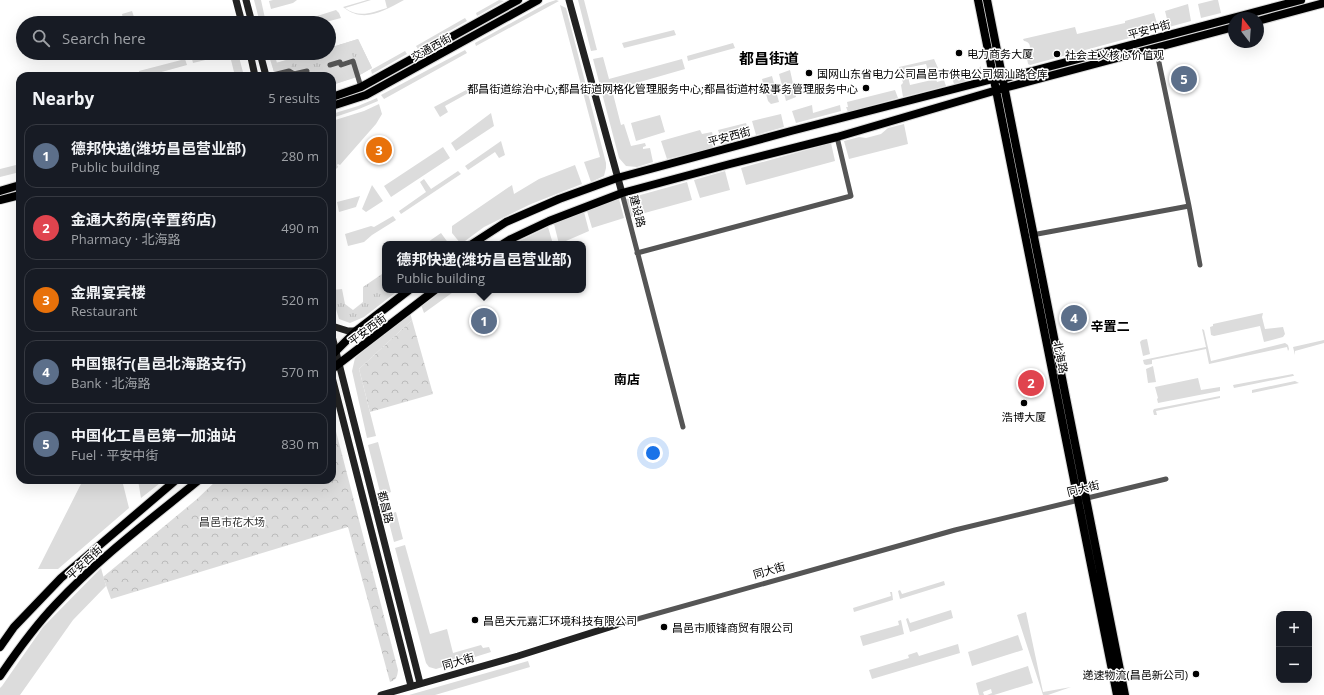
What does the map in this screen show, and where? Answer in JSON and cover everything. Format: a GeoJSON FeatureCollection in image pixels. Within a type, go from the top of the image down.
{"type":"FeatureCollection","features":[{"type":"Feature","properties":{"kind":"main road","name":"交通西街"},"geometry":{"type":"LineString","coordinates":[[336,96],[361,87],[518,0]]}},
{"type":"Feature","properties":{"kind":"main road","name":"交通西街"},"geometry":{"type":"LineString","coordinates":[[336,105],[366,95],[538,0]]}},
{"type":"Feature","properties":{"kind":"main road","name":"北海路"},"geometry":{"type":"LineString","coordinates":[[978,0],[994,79],[1000,89],[1082,499],[1125,695]]}},
{"type":"Feature","properties":{"kind":"main road","name":"北海路"},"geometry":{"type":"LineString","coordinates":[[987,0],[1002,79],[1000,89]]}},
{"type":"Feature","properties":{"kind":"main road","name":"平安中街"},"geometry":{"type":"LineString","coordinates":[[1002,79],[1301,0]]}},
{"type":"Feature","properties":{"kind":"main road"},"geometry":{"type":"LineString","coordinates":[[1264,19],[1324,3]]}},
{"type":"Feature","properties":{"kind":"main road","name":"平安中街"},"geometry":{"type":"LineString","coordinates":[[1000,89],[1228,29]]}},
{"type":"Feature","properties":{"kind":"main road","name":"平安西街"},"geometry":{"type":"LineString","coordinates":[[477,241],[506,222],[559,198],[617,178],[783,133],[994,79],[1002,79]]}},
{"type":"Feature","properties":{"kind":"main road"},"geometry":{"type":"LineString","coordinates":[[508,241],[549,221],[622,193],[837,137],[1000,89]]}},
{"type":"Feature","properties":{"kind":"main road"},"geometry":{"type":"LineString","coordinates":[[0,191],[16,187]]}},
{"type":"Feature","properties":{"kind":"main road"},"geometry":{"type":"LineString","coordinates":[[0,200],[16,196]]}},
{"type":"Feature","properties":{"kind":"main road","name":"平安西街"},"geometry":{"type":"LineString","coordinates":[[336,352],[356,331],[405,293]]}},
{"type":"Feature","properties":{"kind":"main road","name":"平安西街"},"geometry":{"type":"LineString","coordinates":[[336,366],[431,293]]}},
{"type":"Feature","properties":{"kind":"main road","name":"平安西街"},"geometry":{"type":"LineString","coordinates":[[0,647],[14,627],[61,578],[171,484]]}},
{"type":"Feature","properties":{"kind":"main road","name":"平安西街"},"geometry":{"type":"LineString","coordinates":[[0,676],[28,637],[56,604],[102,560],[194,484]]}},
{"type":"Feature","properties":{"kind":"main road","name":"北海路"},"geometry":{"type":"LineString","coordinates":[[1082,499],[1117,695]]}},
{"type":"Feature","properties":{"kind":"street"},"geometry":{"type":"LineString","coordinates":[[236,0],[240,16]]}},
{"type":"Feature","properties":{"kind":"street"},"geometry":{"type":"LineString","coordinates":[[246,0],[250,16]]}},
{"type":"Feature","properties":{"kind":"street","name":"建设路"},"geometry":{"type":"LineString","coordinates":[[569,0],[622,193],[683,427]]}},
{"type":"Feature","properties":{"kind":"street"},"geometry":{"type":"LineString","coordinates":[[1156,48],[1200,265]]}},
{"type":"Feature","properties":{"kind":"street"},"geometry":{"type":"LineString","coordinates":[[252,60],[254,72]]}},
{"type":"Feature","properties":{"kind":"street"},"geometry":{"type":"LineString","coordinates":[[262,60],[265,72]]}},
{"type":"Feature","properties":{"kind":"street"},"geometry":{"type":"LineString","coordinates":[[330,65],[340,62],[341,64],[353,61],[361,87]]}},
{"type":"Feature","properties":{"kind":"street"},"geometry":{"type":"LineString","coordinates":[[303,72],[307,71]]}},
{"type":"Feature","properties":{"kind":"street"},"geometry":{"type":"LineString","coordinates":[[637,253],[851,196],[837,137]]}},
{"type":"Feature","properties":{"kind":"street"},"geometry":{"type":"LineString","coordinates":[[1029,236],[1189,206]]}},
{"type":"Feature","properties":{"kind":"street"},"geometry":{"type":"LineString","coordinates":[[336,327],[348,331],[356,331]]}},
{"type":"Feature","properties":{"kind":"street","name":"都昌路"},"geometry":{"type":"LineString","coordinates":[[336,371],[420,683]]}},
{"type":"Feature","properties":{"kind":"street","name":"都昌路"},"geometry":{"type":"LineString","coordinates":[[336,401],[411,686]]}},
{"type":"Feature","properties":{"kind":"street","name":"同大街"},"geometry":{"type":"LineString","coordinates":[[381,695],[518,656],[616,625],[954,530],[1166,479]]}},
{"type":"Feature","properties":{"kind":"green space"},"geometry":{"type":"Polygon","coordinates":[[[254,0],[261,0],[264,16],[258,16],[254,0]]]}},
{"type":"Feature","properties":{"kind":"green space"},"geometry":{"type":"Polygon","coordinates":[[[297,0],[293,3],[271,9],[269,1],[297,0]]]}},
{"type":"Feature","properties":{"kind":"green space"},"geometry":{"type":"Polygon","coordinates":[[[371,0],[345,8],[355,13],[365,14],[387,8],[385,0],[404,0],[381,12],[366,15],[358,15],[351,12],[343,7],[371,0]]]}},
{"type":"Feature","properties":{"kind":"green space"},"geometry":{"type":"Polygon","coordinates":[[[499,0],[504,1],[477,16],[476,13],[499,0]]]}},
{"type":"Feature","properties":{"kind":"green space"},"geometry":{"type":"Polygon","coordinates":[[[556,0],[559,1],[476,46],[475,43],[547,3],[556,0]]]}},
{"type":"Feature","properties":{"kind":"green space"},"geometry":{"type":"Polygon","coordinates":[[[578,0],[584,0],[597,50],[591,51],[578,0]]]}},
{"type":"Feature","properties":{"kind":"green space"},"geometry":{"type":"Polygon","coordinates":[[[1218,0],[1221,13],[1201,18],[1198,4],[1218,0]]]}},
{"type":"Feature","properties":{"kind":"green space"},"geometry":{"type":"Polygon","coordinates":[[[1188,4],[1191,21],[1169,27],[1165,11],[1188,4]]]}},
{"type":"Feature","properties":{"kind":"green space"},"geometry":{"type":"Polygon","coordinates":[[[560,5],[566,8],[606,163],[604,176],[591,182],[584,162],[600,157],[560,5]]]}},
{"type":"Feature","properties":{"kind":"green space"},"geometry":{"type":"Polygon","coordinates":[[[336,10],[341,18],[336,19],[336,16],[317,16],[336,10]]]}},
{"type":"Feature","properties":{"kind":"green space"},"geometry":{"type":"Polygon","coordinates":[[[132,11],[134,16],[122,16],[122,14],[132,11]]]}},
{"type":"Feature","properties":{"kind":"green space"},"geometry":{"type":"Polygon","coordinates":[[[1154,13],[1159,30],[1030,65],[1028,64],[1026,53],[1030,46],[1023,39],[1075,27],[1077,34],[1125,23],[1125,21],[1154,13]]]}},
{"type":"Feature","properties":{"kind":"green space"},"geometry":{"type":"Polygon","coordinates":[[[465,18],[467,21],[418,49],[416,46],[465,18]]]}},
{"type":"Feature","properties":{"kind":"green space"},"geometry":{"type":"Polygon","coordinates":[[[674,30],[676,35],[624,48],[622,43],[674,30]]]}},
{"type":"Feature","properties":{"kind":"green space"},"geometry":{"type":"Polygon","coordinates":[[[358,39],[372,68],[354,78],[336,84],[336,72],[274,72],[272,64],[286,60],[336,60],[336,46],[358,39]]]}},
{"type":"Feature","properties":{"kind":"green space"},"geometry":{"type":"Polygon","coordinates":[[[358,39],[372,68],[360,75],[357,65],[361,62],[358,50],[351,51],[353,57],[350,61],[330,63],[327,60],[336,60],[336,46],[358,39]]]}},
{"type":"Feature","properties":{"kind":"green space"},"geometry":{"type":"Polygon","coordinates":[[[733,43],[735,48],[688,61],[687,56],[733,43]]]}},
{"type":"Feature","properties":{"kind":"green space"},"geometry":{"type":"Polygon","coordinates":[[[465,50],[467,53],[384,99],[381,95],[465,50]]]}},
{"type":"Feature","properties":{"kind":"green space"},"geometry":{"type":"Polygon","coordinates":[[[405,51],[407,54],[372,74],[371,70],[405,51]]]}},
{"type":"Feature","properties":{"kind":"green space"},"geometry":{"type":"Polygon","coordinates":[[[603,57],[609,79],[682,59],[685,69],[612,90],[621,125],[624,124],[631,146],[645,143],[646,146],[643,147],[643,149],[650,148],[653,162],[637,167],[626,166],[619,158],[593,59],[603,57]]]}},
{"type":"Feature","properties":{"kind":"green space"},"geometry":{"type":"Polygon","coordinates":[[[934,59],[938,68],[932,70],[932,74],[929,74],[926,64],[906,68],[910,85],[936,79],[937,82],[944,80],[946,86],[903,97],[901,85],[903,83],[899,67],[934,59]]]}},
{"type":"Feature","properties":{"kind":"green space"},"geometry":{"type":"Polygon","coordinates":[[[181,60],[185,60],[187,65],[162,72],[139,71],[181,60]]]}},
{"type":"Feature","properties":{"kind":"green space"},"geometry":{"type":"Polygon","coordinates":[[[192,60],[205,60],[193,63],[192,60]]]}},
{"type":"Feature","properties":{"kind":"green space"},"geometry":{"type":"Polygon","coordinates":[[[231,60],[240,60],[243,72],[234,72],[231,60]]]}},
{"type":"Feature","properties":{"kind":"green space"},"geometry":{"type":"Polygon","coordinates":[[[270,60],[276,60],[277,63],[287,60],[310,60],[307,65],[307,70],[300,71],[299,69],[301,64],[297,62],[292,64],[291,68],[274,72],[270,60]]]}},
{"type":"Feature","properties":{"kind":"green space"},"geometry":{"type":"Polygon","coordinates":[[[349,63],[353,65],[356,77],[336,84],[336,72],[330,72],[331,67],[349,63]]]}},
{"type":"Feature","properties":{"kind":"green space"},"geometry":{"type":"Polygon","coordinates":[[[981,66],[980,71],[975,77],[967,81],[954,84],[952,78],[976,71],[981,66]]]}},
{"type":"Feature","properties":{"kind":"green space"},"geometry":{"type":"Polygon","coordinates":[[[790,70],[796,97],[786,101],[779,74],[790,70]]]}},
{"type":"Feature","properties":{"kind":"green space"},"geometry":{"type":"Polygon","coordinates":[[[772,76],[779,102],[771,104],[768,101],[762,79],[772,76]]]}},
{"type":"Feature","properties":{"kind":"green space"},"geometry":{"type":"Polygon","coordinates":[[[470,88],[472,91],[445,106],[448,112],[440,117],[434,107],[470,88]]]}},
{"type":"Feature","properties":{"kind":"green space"},"geometry":{"type":"Polygon","coordinates":[[[895,90],[898,98],[848,112],[846,107],[848,107],[847,102],[895,90]]]}},
{"type":"Feature","properties":{"kind":"green space"},"geometry":{"type":"Polygon","coordinates":[[[377,98],[378,101],[336,117],[336,113],[377,98]]]}},
{"type":"Feature","properties":{"kind":"green space"},"geometry":{"type":"Polygon","coordinates":[[[379,104],[382,114],[376,124],[340,165],[337,165],[338,167],[336,169],[336,120],[364,111],[379,104]]]}},
{"type":"Feature","properties":{"kind":"green space"},"geometry":{"type":"Polygon","coordinates":[[[812,105],[813,113],[840,105],[841,111],[796,123],[792,111],[812,105]]]}},
{"type":"Feature","properties":{"kind":"green space"},"geometry":{"type":"Polygon","coordinates":[[[491,113],[494,126],[456,151],[451,143],[491,113]]]}},
{"type":"Feature","properties":{"kind":"green space"},"geometry":{"type":"Polygon","coordinates":[[[781,114],[784,127],[756,135],[752,121],[781,114]]]}},
{"type":"Feature","properties":{"kind":"green space"},"geometry":{"type":"Polygon","coordinates":[[[660,115],[665,132],[636,141],[631,123],[660,115]]]}},
{"type":"Feature","properties":{"kind":"green space"},"geometry":{"type":"Polygon","coordinates":[[[746,123],[750,136],[723,144],[718,130],[746,123]]]}},
{"type":"Feature","properties":{"kind":"green space"},"geometry":{"type":"Polygon","coordinates":[[[904,124],[908,144],[849,159],[844,141],[881,134],[888,128],[904,124]]]}},
{"type":"Feature","properties":{"kind":"green space"},"geometry":{"type":"Polygon","coordinates":[[[700,130],[702,134],[712,132],[716,147],[667,159],[661,141],[700,130]]]}},
{"type":"Feature","properties":{"kind":"green space"},"geometry":{"type":"Polygon","coordinates":[[[501,141],[505,155],[499,158],[495,152],[468,170],[465,166],[501,141]]]}},
{"type":"Feature","properties":{"kind":"green space"},"geometry":{"type":"Polygon","coordinates":[[[831,143],[835,161],[746,185],[741,168],[831,143]]]}},
{"type":"Feature","properties":{"kind":"green space"},"geometry":{"type":"Polygon","coordinates":[[[443,147],[450,158],[391,197],[384,186],[443,147]]]}},
{"type":"Feature","properties":{"kind":"green space"},"geometry":{"type":"Polygon","coordinates":[[[16,165],[16,173],[0,177],[0,169],[16,165]]]}},
{"type":"Feature","properties":{"kind":"green space"},"geometry":{"type":"Polygon","coordinates":[[[575,165],[582,184],[531,204],[484,227],[465,241],[459,241],[452,233],[452,226],[512,185],[514,194],[539,179],[575,165]]]}},
{"type":"Feature","properties":{"kind":"green space"},"geometry":{"type":"Polygon","coordinates":[[[458,171],[461,174],[401,214],[399,211],[426,192],[420,182],[424,179],[431,189],[458,171]]]}},
{"type":"Feature","properties":{"kind":"green space"},"geometry":{"type":"Polygon","coordinates":[[[725,171],[730,190],[700,198],[694,180],[725,171]]]}},
{"type":"Feature","properties":{"kind":"green space"},"geometry":{"type":"Polygon","coordinates":[[[687,182],[692,200],[630,217],[626,199],[687,182]]]}},
{"type":"Feature","properties":{"kind":"green space"},"geometry":{"type":"Polygon","coordinates":[[[372,185],[383,201],[366,212],[362,209],[372,185]]]}},
{"type":"Feature","properties":{"kind":"green space"},"geometry":{"type":"Polygon","coordinates":[[[360,196],[356,207],[339,212],[337,202],[360,196]]]}},
{"type":"Feature","properties":{"kind":"green space"},"geometry":{"type":"Polygon","coordinates":[[[619,199],[624,218],[592,228],[587,211],[619,199]]]}},
{"type":"Feature","properties":{"kind":"green space"},"geometry":{"type":"Polygon","coordinates":[[[584,212],[589,231],[566,241],[558,241],[554,224],[584,212]]]}},
{"type":"Feature","properties":{"kind":"green space"},"geometry":{"type":"Polygon","coordinates":[[[393,216],[396,220],[372,235],[364,242],[348,246],[345,234],[371,226],[374,227],[393,216]]]}},
{"type":"Feature","properties":{"kind":"green space"},"geometry":{"type":"Polygon","coordinates":[[[548,227],[552,241],[519,241],[548,227]]]}},
{"type":"Feature","properties":{"kind":"green space"},"geometry":{"type":"Polygon","coordinates":[[[441,233],[447,241],[429,241],[441,233]]]}},
{"type":"Feature","properties":{"kind":"green space"},"geometry":{"type":"Polygon","coordinates":[[[382,274],[382,293],[395,293],[364,317],[350,323],[339,319],[336,309],[336,290],[342,289],[345,304],[353,310],[363,302],[363,287],[382,274]]]}},
{"type":"Feature","properties":{"kind":"green space"},"geometry":{"type":"Polygon","coordinates":[[[437,293],[452,293],[424,313],[421,305],[437,293]]]}},
{"type":"Feature","properties":{"kind":"green space"},"geometry":{"type":"Polygon","coordinates":[[[410,312],[412,320],[359,369],[376,436],[367,438],[352,371],[355,358],[410,312]]]}},
{"type":"Feature","properties":{"kind":"green space"},"geometry":{"type":"Polygon","coordinates":[[[1263,313],[1262,317],[1265,329],[1283,327],[1285,334],[1283,337],[1264,342],[1260,326],[1214,336],[1211,335],[1210,327],[1213,326],[1213,324],[1263,313]]]}},
{"type":"Feature","properties":{"kind":"green space"},"geometry":{"type":"Polygon","coordinates":[[[412,320],[433,394],[370,412],[359,369],[412,320]]]}},
{"type":"Feature","properties":{"kind":"green space"},"geometry":{"type":"Polygon","coordinates":[[[1202,329],[1204,330],[1211,361],[1285,343],[1288,345],[1289,349],[1288,351],[1287,347],[1209,364],[1206,349],[1152,360],[1152,364],[1144,364],[1143,360],[1206,347],[1202,329]]]}},
{"type":"Feature","properties":{"kind":"green space"},"geometry":{"type":"Polygon","coordinates":[[[1147,339],[1150,354],[1143,356],[1140,342],[1147,339]]]}},
{"type":"Feature","properties":{"kind":"green space"},"geometry":{"type":"Polygon","coordinates":[[[1324,340],[1324,343],[1295,351],[1295,355],[1293,347],[1324,340]]]}},
{"type":"Feature","properties":{"kind":"green space"},"geometry":{"type":"Polygon","coordinates":[[[1153,366],[1156,382],[1148,383],[1146,369],[1153,366]]]}},
{"type":"Feature","properties":{"kind":"green space"},"geometry":{"type":"Polygon","coordinates":[[[1293,374],[1294,376],[1234,388],[1233,385],[1293,374]]]}},
{"type":"Feature","properties":{"kind":"green space"},"geometry":{"type":"Polygon","coordinates":[[[1198,378],[1201,390],[1220,387],[1220,391],[1158,403],[1155,387],[1198,378]]]}},
{"type":"Feature","properties":{"kind":"green space"},"geometry":{"type":"Polygon","coordinates":[[[1295,381],[1299,383],[1252,393],[1252,390],[1295,381]]]}},
{"type":"Feature","properties":{"kind":"green space"},"geometry":{"type":"Polygon","coordinates":[[[1220,396],[1220,398],[1156,411],[1157,415],[1154,415],[1154,409],[1220,396]]]}},
{"type":"Feature","properties":{"kind":"green space","name":"昌邑市花木场"},"geometry":{"type":"Polygon","coordinates":[[[336,431],[398,670],[395,679],[390,682],[348,527],[111,599],[103,577],[197,499],[213,484],[336,484],[336,431]]]}},
{"type":"Feature","properties":{"kind":"green space"},"geometry":{"type":"Polygon","coordinates":[[[378,442],[391,492],[381,496],[368,445],[378,442]]]}},
{"type":"Feature","properties":{"kind":"green space"},"geometry":{"type":"Polygon","coordinates":[[[81,484],[123,484],[129,508],[58,569],[38,569],[81,484]]]}},
{"type":"Feature","properties":{"kind":"green space"},"geometry":{"type":"Polygon","coordinates":[[[139,484],[159,484],[141,498],[139,484]]]}},
{"type":"Feature","properties":{"kind":"green space"},"geometry":{"type":"Polygon","coordinates":[[[396,512],[403,539],[394,542],[387,515],[396,512]]]}},
{"type":"Feature","properties":{"kind":"green space"},"geometry":{"type":"Polygon","coordinates":[[[405,545],[430,634],[447,629],[453,653],[481,645],[483,648],[489,647],[491,652],[436,669],[429,667],[426,663],[395,548],[405,545]]]}},
{"type":"Feature","properties":{"kind":"green space"},"geometry":{"type":"Polygon","coordinates":[[[101,568],[106,586],[73,620],[20,695],[0,695],[0,688],[43,627],[101,568]]]}},
{"type":"Feature","properties":{"kind":"green space"},"geometry":{"type":"Polygon","coordinates":[[[944,581],[945,585],[900,599],[898,591],[900,590],[902,594],[944,581]]]}},
{"type":"Feature","properties":{"kind":"green space"},"geometry":{"type":"Polygon","coordinates":[[[890,592],[892,592],[893,600],[854,612],[853,608],[891,596],[890,592]]]}},
{"type":"Feature","properties":{"kind":"green space"},"geometry":{"type":"Polygon","coordinates":[[[951,610],[953,618],[910,632],[906,619],[908,618],[910,623],[951,610]]]}},
{"type":"Feature","properties":{"kind":"green space"},"geometry":{"type":"Polygon","coordinates":[[[1026,612],[1043,692],[1071,687],[1048,695],[1043,695],[1017,615],[1026,612]]]}},
{"type":"Feature","properties":{"kind":"green space"},"geometry":{"type":"Polygon","coordinates":[[[901,620],[904,634],[863,646],[860,636],[899,625],[898,621],[901,620]]]}},
{"type":"Feature","properties":{"kind":"green space"},"geometry":{"type":"Polygon","coordinates":[[[1018,635],[1023,650],[972,666],[968,652],[1018,635]]]}},
{"type":"Feature","properties":{"kind":"green space"},"geometry":{"type":"Polygon","coordinates":[[[958,644],[960,653],[872,679],[869,670],[909,658],[908,655],[917,652],[919,656],[958,644]]]}},
{"type":"Feature","properties":{"kind":"green space"},"geometry":{"type":"Polygon","coordinates":[[[528,661],[530,667],[435,695],[409,695],[528,661]]]}},
{"type":"Feature","properties":{"kind":"green space"},"geometry":{"type":"Polygon","coordinates":[[[1028,666],[1033,683],[994,695],[987,695],[992,693],[991,689],[983,692],[984,695],[979,695],[976,683],[1028,666]]]}},
{"type":"Feature","properties":{"kind":"place","name":"电力商务大厦"},"geometry":{"type":"Point","coordinates":[959,53]}},
{"type":"Feature","properties":{"kind":"place","name":"社会主义核心价值观"},"geometry":{"type":"Point","coordinates":[1057,54]}},
{"type":"Feature","properties":{"kind":"place","name":"国网山东省电力公司昌邑市供电公司烟汕路仓库"},"geometry":{"type":"Point","coordinates":[809,73]}},
{"type":"Feature","properties":{"kind":"place","name":"中国化工昌邑第一加油站"},"geometry":{"type":"Point","coordinates":[1184,79]}},
{"type":"Feature","properties":{"kind":"place","name":"都昌街道综治中心;都昌街道网格化管理服务中心;都昌街道村级事务管理服务中心"},"geometry":{"type":"Point","coordinates":[866,88]}},
{"type":"Feature","properties":{"kind":"place","name":"金鼎宴宾楼"},"geometry":{"type":"Point","coordinates":[379,150]}},
{"type":"Feature","properties":{"kind":"place","name":"中国银行(昌邑北海路支行)"},"geometry":{"type":"Point","coordinates":[1074,318]}},
{"type":"Feature","properties":{"kind":"place","name":"德邦快递(潍坊昌邑营业部)"},"geometry":{"type":"Point","coordinates":[484,321]}},
{"type":"Feature","properties":{"kind":"place","name":"金通大药房(辛置药店)"},"geometry":{"type":"Point","coordinates":[1031,383]}},
{"type":"Feature","properties":{"kind":"place","name":"浩博大厦"},"geometry":{"type":"Point","coordinates":[1024,403]}},
{"type":"Feature","properties":{"kind":"place","name":"昌邑天元嘉汇环境科技有限公司"},"geometry":{"type":"Point","coordinates":[475,620]}},
{"type":"Feature","properties":{"kind":"place","name":"昌邑市顺锋商贸有限公司"},"geometry":{"type":"Point","coordinates":[664,627]}},
{"type":"Feature","properties":{"kind":"place","name":"递速物流(昌邑新公司)"},"geometry":{"type":"Point","coordinates":[1196,674]}},
{"type":"Feature","properties":{"kind":"district","name":"都昌街道"},"geometry":{"type":"Point","coordinates":[769,58]}},
{"type":"Feature","properties":{"kind":"district","name":"辛置二"},"geometry":{"type":"Point","coordinates":[1110,326]}},
{"type":"Feature","properties":{"kind":"district","name":"南店"},"geometry":{"type":"Point","coordinates":[627,379]}}]}
